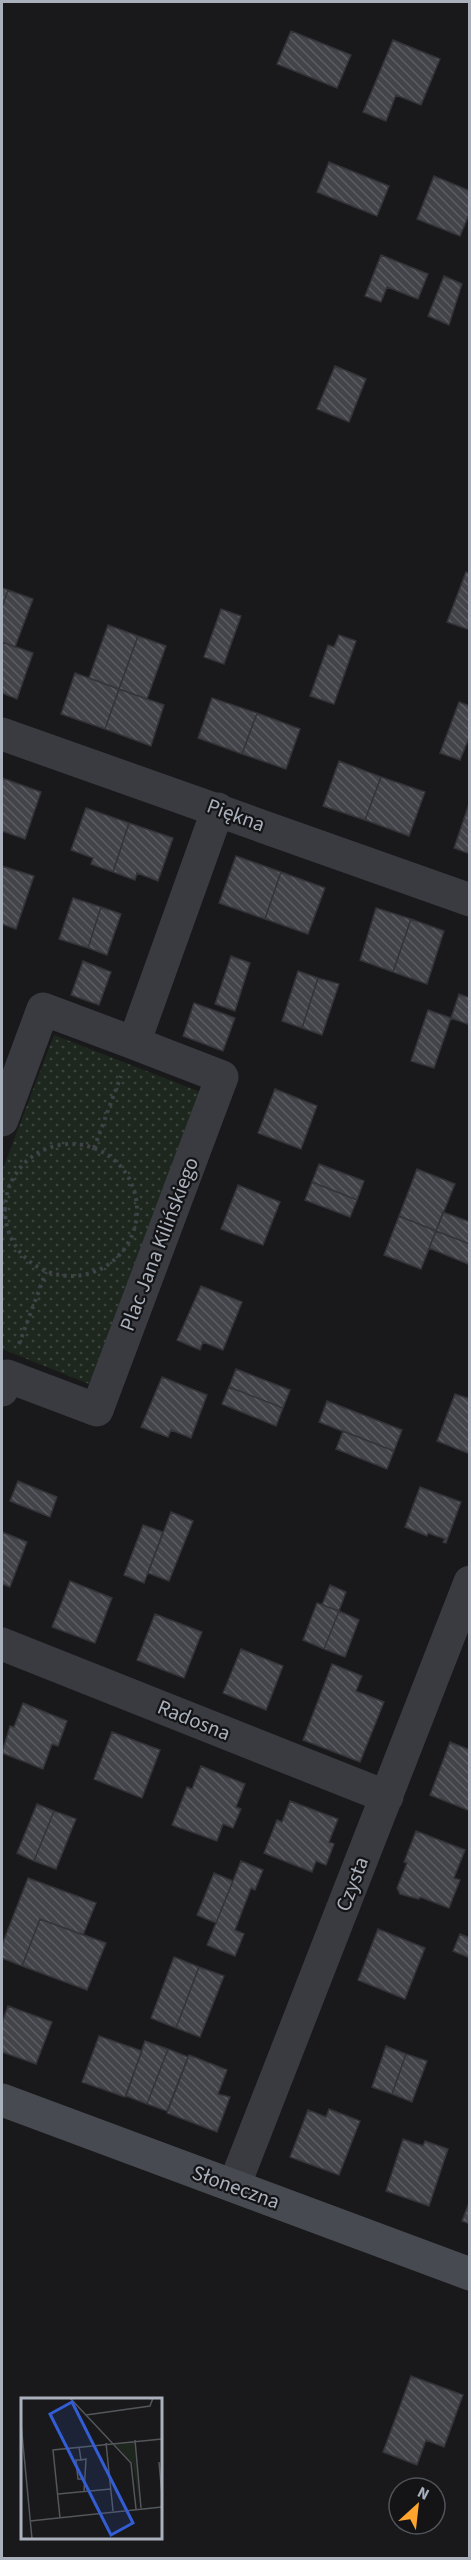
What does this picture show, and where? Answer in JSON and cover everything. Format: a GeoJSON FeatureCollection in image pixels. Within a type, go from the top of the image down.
{"type":"FeatureCollection","features":[{"type":"Feature","properties":{"kind":"street","name":"Piękna"},"geometry":{"type":"LineString","coordinates":[[2,734],[470,900]]}},
{"type":"Feature","properties":{"kind":"street"},"geometry":{"type":"LineString","coordinates":[[134,1043],[218,809]]}},
{"type":"Feature","properties":{"kind":"street","name":"Plac Jana Kilińskiego"},"geometry":{"type":"LineString","coordinates":[[2,1120],[43,1009],[222,1077],[97,1410],[3,1380]]}},
{"type":"Feature","properties":{"kind":"street","name":"Czysta"},"geometry":{"type":"LineString","coordinates":[[234,2186],[470,1582]]}},
{"type":"Feature","properties":{"kind":"street","name":"Radosna"},"geometry":{"type":"LineString","coordinates":[[2,1644],[387,1797]]}},
{"type":"Feature","properties":{"kind":"street","name":"Słoneczna"},"geometry":{"type":"LineString","coordinates":[[2,2100],[470,2274]]}},
{"type":"Feature","properties":{"kind":"path"},"geometry":{"type":"LineString","coordinates":[[94,1148],[134,1043]]}},
{"type":"Feature","properties":{"kind":"path"},"geometry":{"type":"LineString","coordinates":[[72,1144],[94,1148],[112,1159],[127,1174],[135,1193],[137,1214],[133,1234],[122,1252],[107,1266],[87,1275],[66,1276],[46,1272],[27,1259],[13,1241],[6,1220],[6,1197],[15,1176],[29,1159],[49,1148],[72,1144]]}},
{"type":"Feature","properties":{"kind":"path"},"geometry":{"type":"LineString","coordinates":[[3,1380],[46,1272]]}},
{"type":"Feature","properties":{"kind":"shaded area"},"geometry":{"type":"Polygon","coordinates":[[[54,1035],[203,1093],[89,1384],[2,1349],[2,1171],[54,1035]]]}},
{"type":"Feature","properties":{"kind":"building"},"geometry":{"type":"Polygon","coordinates":[[[291,31],[351,55],[337,88],[277,64],[291,31]]]}},
{"type":"Feature","properties":{"kind":"building"},"geometry":{"type":"Polygon","coordinates":[[[393,40],[440,59],[421,105],[396,95],[386,121],[363,112],[393,40]]]}},
{"type":"Feature","properties":{"kind":"building"},"geometry":{"type":"Polygon","coordinates":[[[329,162],[389,186],[377,216],[317,192],[329,162]]]}},
{"type":"Feature","properties":{"kind":"building"},"geometry":{"type":"Polygon","coordinates":[[[434,176],[470,191],[470,212],[460,236],[417,219],[434,176]]]}},
{"type":"Feature","properties":{"kind":"building"},"geometry":{"type":"Polygon","coordinates":[[[381,255],[428,274],[418,299],[387,287],[381,302],[365,296],[381,255]]]}},
{"type":"Feature","properties":{"kind":"building"},"geometry":{"type":"Polygon","coordinates":[[[444,276],[462,284],[449,325],[428,316],[444,276]]]}},
{"type":"Feature","properties":{"kind":"building"},"geometry":{"type":"Polygon","coordinates":[[[335,366],[366,379],[349,422],[317,409],[335,366]]]}},
{"type":"Feature","properties":{"kind":"building"},"geometry":{"type":"Polygon","coordinates":[[[466,572],[470,573],[470,630],[447,622],[466,572]]]}},
{"type":"Feature","properties":{"kind":"building"},"geometry":{"type":"Polygon","coordinates":[[[2,588],[8,590],[2,607],[2,588]]]}},
{"type":"Feature","properties":{"kind":"building"},"geometry":{"type":"Polygon","coordinates":[[[8,590],[33,599],[15,647],[2,642],[2,607],[8,590]]]}},
{"type":"Feature","properties":{"kind":"building"},"geometry":{"type":"Polygon","coordinates":[[[221,609],[241,616],[224,664],[204,657],[221,609]]]}},
{"type":"Feature","properties":{"kind":"building"},"geometry":{"type":"Polygon","coordinates":[[[108,625],[138,636],[119,689],[89,678],[108,625]]]}},
{"type":"Feature","properties":{"kind":"building"},"geometry":{"type":"Polygon","coordinates":[[[339,635],[356,641],[334,704],[310,696],[328,645],[334,647],[339,635]]]}},
{"type":"Feature","properties":{"kind":"building"},"geometry":{"type":"Polygon","coordinates":[[[138,636],[166,646],[147,699],[119,689],[138,636]]]}},
{"type":"Feature","properties":{"kind":"building"},"geometry":{"type":"Polygon","coordinates":[[[2,642],[33,653],[17,699],[2,693],[2,642]]]}},
{"type":"Feature","properties":{"kind":"building"},"geometry":{"type":"Polygon","coordinates":[[[75,673],[119,689],[105,729],[61,714],[75,673]]]}},
{"type":"Feature","properties":{"kind":"building"},"geometry":{"type":"Polygon","coordinates":[[[119,689],[164,705],[151,746],[105,729],[119,689]]]}},
{"type":"Feature","properties":{"kind":"building"},"geometry":{"type":"Polygon","coordinates":[[[212,698],[257,713],[242,754],[198,738],[212,698]]]}},
{"type":"Feature","properties":{"kind":"building"},"geometry":{"type":"Polygon","coordinates":[[[459,702],[470,706],[470,735],[460,760],[440,753],[459,702]]]}},
{"type":"Feature","properties":{"kind":"building"},"geometry":{"type":"Polygon","coordinates":[[[257,713],[300,729],[286,769],[242,754],[257,713]]]}},
{"type":"Feature","properties":{"kind":"building"},"geometry":{"type":"Polygon","coordinates":[[[339,761],[381,777],[365,820],[323,806],[339,761]]]}},
{"type":"Feature","properties":{"kind":"building"},"geometry":{"type":"Polygon","coordinates":[[[381,777],[425,792],[409,836],[365,820],[381,777]]]}},
{"type":"Feature","properties":{"kind":"building"},"geometry":{"type":"Polygon","coordinates":[[[2,778],[41,792],[25,839],[2,831],[2,778]]]}},
{"type":"Feature","properties":{"kind":"building"},"geometry":{"type":"Polygon","coordinates":[[[470,805],[470,854],[454,848],[470,805]]]}},
{"type":"Feature","properties":{"kind":"building"},"geometry":{"type":"Polygon","coordinates":[[[86,808],[129,823],[113,872],[91,864],[93,858],[71,850],[86,808]]]}},
{"type":"Feature","properties":{"kind":"building"},"geometry":{"type":"Polygon","coordinates":[[[129,823],[173,838],[158,881],[137,873],[135,880],[113,872],[129,823]]]}},
{"type":"Feature","properties":{"kind":"building"},"geometry":{"type":"Polygon","coordinates":[[[236,856],[281,872],[265,919],[219,903],[236,856]]]}},
{"type":"Feature","properties":{"kind":"building"},"geometry":{"type":"Polygon","coordinates":[[[2,866],[34,876],[16,929],[2,924],[2,866]]]}},
{"type":"Feature","properties":{"kind":"building"},"geometry":{"type":"Polygon","coordinates":[[[281,872],[325,888],[308,934],[265,919],[281,872]]]}},
{"type":"Feature","properties":{"kind":"building"},"geometry":{"type":"Polygon","coordinates":[[[73,898],[101,907],[88,948],[59,939],[73,898]]]}},
{"type":"Feature","properties":{"kind":"building"},"geometry":{"type":"Polygon","coordinates":[[[101,907],[121,914],[107,955],[88,948],[101,907]]]}},
{"type":"Feature","properties":{"kind":"building"},"geometry":{"type":"Polygon","coordinates":[[[376,908],[411,919],[393,972],[360,960],[376,908]]]}},
{"type":"Feature","properties":{"kind":"building"},"geometry":{"type":"Polygon","coordinates":[[[411,919],[444,931],[427,984],[393,972],[411,919]]]}},
{"type":"Feature","properties":{"kind":"building"},"geometry":{"type":"Polygon","coordinates":[[[231,956],[250,963],[235,1011],[215,1004],[231,956]]]}},
{"type":"Feature","properties":{"kind":"building"},"geometry":{"type":"Polygon","coordinates":[[[83,961],[111,972],[99,1005],[71,995],[83,961]]]}},
{"type":"Feature","properties":{"kind":"building"},"geometry":{"type":"Polygon","coordinates":[[[298,971],[318,978],[302,1028],[282,1021],[298,971]]]}},
{"type":"Feature","properties":{"kind":"building"},"geometry":{"type":"Polygon","coordinates":[[[318,978],[339,984],[322,1035],[302,1028],[318,978]]]}},
{"type":"Feature","properties":{"kind":"building"},"geometry":{"type":"Polygon","coordinates":[[[459,994],[470,998],[470,1025],[451,1018],[459,994]]]}},
{"type":"Feature","properties":{"kind":"building"},"geometry":{"type":"Polygon","coordinates":[[[194,1003],[235,1018],[223,1051],[183,1036],[194,1003]]]}},
{"type":"Feature","properties":{"kind":"building"},"geometry":{"type":"Polygon","coordinates":[[[428,1010],[451,1018],[434,1068],[411,1061],[428,1010]]]}},
{"type":"Feature","properties":{"kind":"building"},"geometry":{"type":"Polygon","coordinates":[[[275,1089],[317,1106],[301,1149],[258,1133],[275,1089]]]}},
{"type":"Feature","properties":{"kind":"building"},"geometry":{"type":"Polygon","coordinates":[[[319,1164],[364,1181],[357,1200],[312,1182],[319,1164]]]}},
{"type":"Feature","properties":{"kind":"building"},"geometry":{"type":"Polygon","coordinates":[[[417,1169],[455,1184],[436,1231],[399,1216],[417,1169]]]}},
{"type":"Feature","properties":{"kind":"building"},"geometry":{"type":"Polygon","coordinates":[[[312,1182],[357,1200],[350,1217],[305,1200],[312,1182]]]}},
{"type":"Feature","properties":{"kind":"building"},"geometry":{"type":"Polygon","coordinates":[[[238,1185],[280,1202],[263,1245],[221,1229],[238,1185]]]}},
{"type":"Feature","properties":{"kind":"building"},"geometry":{"type":"Polygon","coordinates":[[[443,1212],[470,1222],[470,1244],[436,1231],[443,1212]]]}},
{"type":"Feature","properties":{"kind":"building"},"geometry":{"type":"Polygon","coordinates":[[[399,1216],[436,1231],[421,1269],[384,1255],[399,1216]]]}},
{"type":"Feature","properties":{"kind":"building"},"geometry":{"type":"Polygon","coordinates":[[[436,1231],[470,1244],[470,1265],[429,1248],[436,1231]]]}},
{"type":"Feature","properties":{"kind":"building"},"geometry":{"type":"Polygon","coordinates":[[[201,1286],[242,1302],[223,1350],[203,1342],[200,1350],[177,1340],[201,1286]]]}},
{"type":"Feature","properties":{"kind":"building"},"geometry":{"type":"Polygon","coordinates":[[[236,1369],[290,1390],[283,1408],[229,1387],[236,1369]]]}},
{"type":"Feature","properties":{"kind":"building"},"geometry":{"type":"Polygon","coordinates":[[[162,1377],[207,1395],[191,1438],[171,1430],[168,1437],[141,1427],[162,1377]]]}},
{"type":"Feature","properties":{"kind":"building"},"geometry":{"type":"Polygon","coordinates":[[[229,1387],[283,1408],[276,1426],[222,1404],[229,1387]]]}},
{"type":"Feature","properties":{"kind":"building"},"geometry":{"type":"Polygon","coordinates":[[[455,1394],[470,1399],[470,1454],[437,1441],[455,1394]]]}},
{"type":"Feature","properties":{"kind":"building"},"geometry":{"type":"Polygon","coordinates":[[[327,1401],[402,1430],[394,1451],[319,1422],[327,1401]]]}},
{"type":"Feature","properties":{"kind":"building"},"geometry":{"type":"Polygon","coordinates":[[[343,1431],[394,1451],[387,1469],[336,1449],[343,1431]]]}},
{"type":"Feature","properties":{"kind":"building"},"geometry":{"type":"Polygon","coordinates":[[[18,1481],[57,1497],[50,1517],[10,1501],[18,1481]]]}},
{"type":"Feature","properties":{"kind":"building"},"geometry":{"type":"Polygon","coordinates":[[[420,1487],[461,1502],[446,1543],[443,1542],[445,1539],[428,1533],[427,1536],[405,1527],[420,1487]]]}},
{"type":"Feature","properties":{"kind":"building"},"geometry":{"type":"Polygon","coordinates":[[[171,1512],[193,1521],[169,1581],[148,1573],[171,1512]]]}},
{"type":"Feature","properties":{"kind":"building"},"geometry":{"type":"Polygon","coordinates":[[[143,1525],[163,1532],[144,1583],[124,1575],[143,1525]]]}},
{"type":"Feature","properties":{"kind":"building"},"geometry":{"type":"Polygon","coordinates":[[[2,1532],[27,1542],[10,1587],[2,1584],[2,1532]]]}},
{"type":"Feature","properties":{"kind":"building"},"geometry":{"type":"Polygon","coordinates":[[[70,1581],[112,1598],[95,1643],[52,1627],[70,1581]]]}},
{"type":"Feature","properties":{"kind":"building"},"geometry":{"type":"Polygon","coordinates":[[[330,1585],[346,1592],[339,1611],[322,1605],[330,1585]]]}},
{"type":"Feature","properties":{"kind":"building"},"geometry":{"type":"Polygon","coordinates":[[[317,1603],[339,1611],[324,1649],[303,1640],[317,1603]]]}},
{"type":"Feature","properties":{"kind":"building"},"geometry":{"type":"Polygon","coordinates":[[[339,1611],[359,1620],[345,1657],[324,1649],[339,1611]]]}},
{"type":"Feature","properties":{"kind":"building"},"geometry":{"type":"Polygon","coordinates":[[[155,1614],[202,1632],[184,1678],[137,1660],[155,1614]]]}},
{"type":"Feature","properties":{"kind":"building"},"geometry":{"type":"Polygon","coordinates":[[[241,1649],[283,1666],[266,1710],[223,1693],[241,1649]]]}},
{"type":"Feature","properties":{"kind":"building"},"geometry":{"type":"Polygon","coordinates":[[[332,1664],[362,1676],[356,1691],[384,1702],[360,1762],[303,1740],[332,1664]]]}},
{"type":"Feature","properties":{"kind":"building"},"geometry":{"type":"Polygon","coordinates":[[[23,1703],[67,1721],[58,1746],[52,1744],[43,1769],[2,1753],[10,1726],[14,1727],[23,1703]]]}},
{"type":"Feature","properties":{"kind":"building"},"geometry":{"type":"Polygon","coordinates":[[[112,1732],[160,1750],[142,1798],[94,1779],[112,1732]]]}},
{"type":"Feature","properties":{"kind":"building"},"geometry":{"type":"Polygon","coordinates":[[[450,1742],[470,1750],[470,1811],[430,1795],[450,1742]]]}},
{"type":"Feature","properties":{"kind":"building"},"geometry":{"type":"Polygon","coordinates":[[[201,1766],[245,1784],[236,1807],[241,1809],[233,1828],[223,1824],[217,1841],[172,1825],[187,1787],[192,1789],[201,1766]]]}},
{"type":"Feature","properties":{"kind":"building"},"geometry":{"type":"Polygon","coordinates":[[[290,1801],[338,1819],[329,1842],[334,1844],[326,1865],[316,1861],[312,1872],[264,1853],[277,1820],[282,1822],[290,1801]]]}},
{"type":"Feature","properties":{"kind":"building"},"geometry":{"type":"Polygon","coordinates":[[[37,1804],[54,1811],[34,1861],[17,1853],[37,1804]]]}},
{"type":"Feature","properties":{"kind":"building"},"geometry":{"type":"Polygon","coordinates":[[[54,1811],[76,1819],[56,1869],[34,1861],[54,1811]]]}},
{"type":"Feature","properties":{"kind":"building"},"geometry":{"type":"Polygon","coordinates":[[[416,1831],[465,1850],[454,1878],[460,1880],[449,1908],[420,1897],[419,1899],[400,1894],[397,1888],[416,1831]]]}},
{"type":"Feature","properties":{"kind":"building"},"geometry":{"type":"Polygon","coordinates":[[[241,1861],[263,1870],[255,1890],[251,1888],[235,1930],[244,1934],[235,1956],[207,1945],[241,1861]]]}},
{"type":"Feature","properties":{"kind":"building"},"geometry":{"type":"Polygon","coordinates":[[[214,1873],[233,1881],[216,1923],[197,1915],[214,1873]]]}},
{"type":"Feature","properties":{"kind":"building"},"geometry":{"type":"Polygon","coordinates":[[[28,1878],[96,1903],[83,1935],[40,1919],[22,1966],[2,1958],[2,1945],[28,1878]]]}},
{"type":"Feature","properties":{"kind":"building"},"geometry":{"type":"Polygon","coordinates":[[[40,1919],[106,1943],[87,1990],[22,1966],[40,1919]]]}},
{"type":"Feature","properties":{"kind":"building"},"geometry":{"type":"Polygon","coordinates":[[[378,1929],[425,1948],[405,1999],[358,1980],[378,1929]]]}},
{"type":"Feature","properties":{"kind":"building"},"geometry":{"type":"Polygon","coordinates":[[[460,1934],[470,1938],[470,1958],[453,1951],[460,1934]]]}},
{"type":"Feature","properties":{"kind":"building"},"geometry":{"type":"Polygon","coordinates":[[[174,1957],[199,1967],[176,2028],[151,2018],[174,1957]]]}},
{"type":"Feature","properties":{"kind":"building"},"geometry":{"type":"Polygon","coordinates":[[[199,1967],[224,1976],[200,2037],[176,2028],[199,1967]]]}},
{"type":"Feature","properties":{"kind":"building"},"geometry":{"type":"Polygon","coordinates":[[[8,2006],[52,2022],[36,2064],[2,2052],[2,2023],[8,2006]]]}},
{"type":"Feature","properties":{"kind":"building"},"geometry":{"type":"Polygon","coordinates":[[[99,2036],[142,2051],[125,2097],[82,2082],[99,2036]]]}},
{"type":"Feature","properties":{"kind":"building"},"geometry":{"type":"Polygon","coordinates":[[[145,2041],[168,2049],[147,2104],[126,2096],[145,2041]]]}},
{"type":"Feature","properties":{"kind":"building"},"geometry":{"type":"Polygon","coordinates":[[[386,2046],[406,2054],[392,2094],[372,2087],[386,2046]]]}},
{"type":"Feature","properties":{"kind":"building"},"geometry":{"type":"Polygon","coordinates":[[[168,2049],[188,2057],[167,2111],[147,2104],[168,2049]]]}},
{"type":"Feature","properties":{"kind":"building"},"geometry":{"type":"Polygon","coordinates":[[[406,2054],[427,2061],[412,2102],[392,2094],[406,2054]]]}},
{"type":"Feature","properties":{"kind":"building"},"geometry":{"type":"Polygon","coordinates":[[[189,2055],[227,2070],[218,2094],[230,2097],[217,2132],[167,2113],[189,2055]]]}},
{"type":"Feature","properties":{"kind":"building"},"geometry":{"type":"Polygon","coordinates":[[[329,2109],[360,2121],[339,2175],[290,2157],[308,2110],[326,2117],[329,2109]]]}},
{"type":"Feature","properties":{"kind":"building"},"geometry":{"type":"Polygon","coordinates":[[[403,2139],[423,2146],[425,2141],[448,2149],[429,2206],[386,2191],[403,2139]]]}},
{"type":"Feature","properties":{"kind":"building"},"geometry":{"type":"Polygon","coordinates":[[[470,2200],[470,2224],[462,2221],[470,2200]]]}},
{"type":"Feature","properties":{"kind":"building"},"geometry":{"type":"Polygon","coordinates":[[[411,2376],[463,2395],[444,2447],[426,2440],[417,2465],[383,2452],[411,2376]]]}}]}
